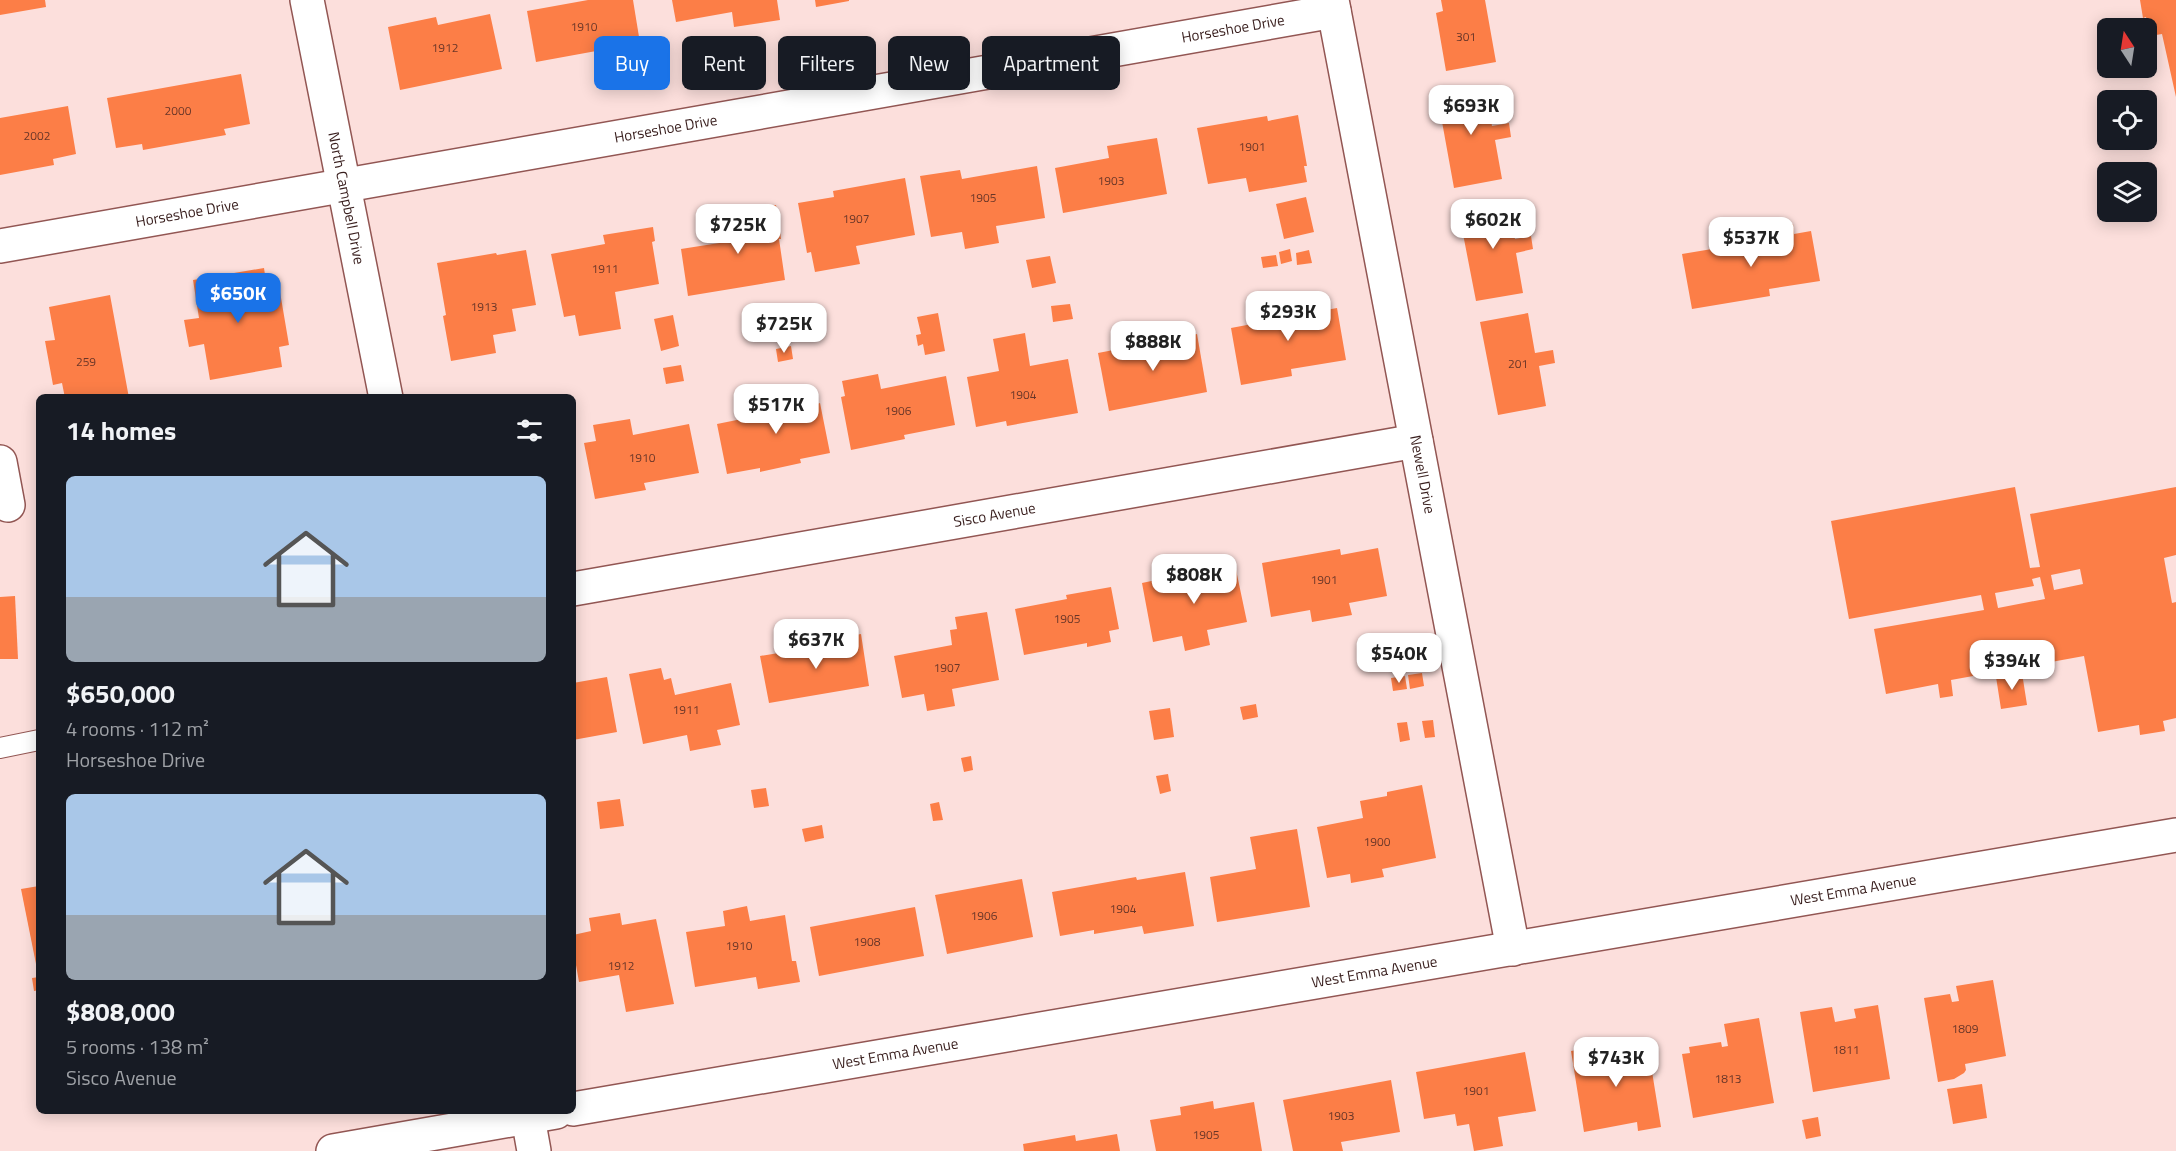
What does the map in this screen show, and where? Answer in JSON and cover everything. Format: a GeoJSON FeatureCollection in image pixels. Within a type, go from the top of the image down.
{"type":"FeatureCollection","features":[{"type":"Feature","properties":{"kind":"street","name":"North Campbell Drive"},"geometry":{"type":"LineString","coordinates":[[307,0],[385,394]]}},
{"type":"Feature","properties":{"kind":"street","name":"Horseshoe Drive"},"geometry":{"type":"LineString","coordinates":[[0,246],[1333,5]]}},
{"type":"Feature","properties":{"kind":"street","name":"Newell Drive"},"geometry":{"type":"LineString","coordinates":[[1333,5],[1513,949]]}},
{"type":"Feature","properties":{"kind":"street","name":"Sisco Avenue"},"geometry":{"type":"LineString","coordinates":[[576,588],[1416,441]]}},
{"type":"Feature","properties":{"kind":"street"},"geometry":{"type":"LineString","coordinates":[[0,462],[8,505]]}},
{"type":"Feature","properties":{"kind":"street","name":"West Emma Avenue"},"geometry":{"type":"LineString","coordinates":[[576,1108],[2176,835]]}},
{"type":"Feature","properties":{"kind":"street"},"geometry":{"type":"LineString","coordinates":[[333,1151],[532,1114]]}},
{"type":"Feature","properties":{"kind":"street"},"geometry":{"type":"LineString","coordinates":[[534,1151],[537,1114]]}},
{"type":"Feature","properties":{"kind":"lane"},"geometry":{"type":"LineString","coordinates":[[0,748],[36,742]]}},
{"type":"Feature","properties":{"kind":"building"},"geometry":{"type":"Polygon","coordinates":[[[0,0],[45,0],[46,7],[0,15],[0,0]]]}},
{"type":"Feature","properties":{"kind":"building"},"geometry":{"type":"Polygon","coordinates":[[[588,0],[633,0],[639,36],[594,36],[594,51],[536,62],[527,11],[588,0]]]}},
{"type":"Feature","properties":{"kind":"building"},"geometry":{"type":"Polygon","coordinates":[[[672,0],[777,0],[780,20],[734,27],[732,12],[676,22],[672,0]]]}},
{"type":"Feature","properties":{"kind":"building"},"geometry":{"type":"Polygon","coordinates":[[[815,0],[849,0],[849,1],[816,7],[815,0]]]}},
{"type":"Feature","properties":{"kind":"building"},"geometry":{"type":"Polygon","coordinates":[[[1441,0],[1485,0],[1496,62],[1446,71],[1436,13],[1443,11],[1441,0]]]}},
{"type":"Feature","properties":{"kind":"building"},"geometry":{"type":"Polygon","coordinates":[[[2140,0],[2176,0],[2176,97],[2162,34],[2157,35],[2157,18],[2143,18],[2140,0]]]}},
{"type":"Feature","properties":{"kind":"building"},"geometry":{"type":"Polygon","coordinates":[[[490,14],[502,69],[400,90],[388,27],[436,17],[438,25],[490,14]]]}},
{"type":"Feature","properties":{"kind":"building"},"geometry":{"type":"Polygon","coordinates":[[[241,74],[250,124],[224,129],[226,135],[143,150],[142,144],[116,148],[107,98],[241,74]]]}},
{"type":"Feature","properties":{"kind":"building"},"geometry":{"type":"Polygon","coordinates":[[[1485,85],[1492,126],[1509,123],[1511,137],[1495,140],[1502,179],[1454,188],[1437,94],[1485,85]]]}},
{"type":"Feature","properties":{"kind":"building"},"geometry":{"type":"Polygon","coordinates":[[[68,106],[76,154],[53,159],[54,165],[0,175],[0,118],[68,106]]]}},
{"type":"Feature","properties":{"kind":"building"},"geometry":{"type":"Polygon","coordinates":[[[1298,115],[1307,166],[1304,166],[1307,182],[1249,192],[1246,178],[1208,184],[1197,128],[1267,116],[1268,121],[1298,115]]]}},
{"type":"Feature","properties":{"kind":"building"},"geometry":{"type":"Polygon","coordinates":[[[1157,138],[1167,194],[1063,213],[1055,168],[1109,158],[1107,146],[1157,138]]]}},
{"type":"Feature","properties":{"kind":"building"},"geometry":{"type":"Polygon","coordinates":[[[1037,166],[1045,218],[996,226],[999,243],[965,249],[962,232],[931,237],[920,176],[960,170],[962,179],[1037,166]]]}},
{"type":"Feature","properties":{"kind":"building"},"geometry":{"type":"Polygon","coordinates":[[[905,178],[915,235],[856,246],[860,264],[815,272],[811,252],[807,253],[798,203],[834,197],[833,191],[905,178]]]}},
{"type":"Feature","properties":{"kind":"building"},"geometry":{"type":"Polygon","coordinates":[[[1306,197],[1314,232],[1284,239],[1276,204],[1306,197]]]}},
{"type":"Feature","properties":{"kind":"building"},"geometry":{"type":"Polygon","coordinates":[[[1507,199],[1515,239],[1531,236],[1533,249],[1516,253],[1523,293],[1476,301],[1458,208],[1507,199]]]}},
{"type":"Feature","properties":{"kind":"building"},"geometry":{"type":"Polygon","coordinates":[[[776,205],[785,280],[688,296],[681,249],[732,241],[728,213],[776,205]]]}},
{"type":"Feature","properties":{"kind":"building"},"geometry":{"type":"Polygon","coordinates":[[[1793,224],[1794,234],[1811,231],[1820,281],[1769,289],[1770,296],[1692,309],[1682,254],[1772,239],[1770,228],[1793,224]]]}},
{"type":"Feature","properties":{"kind":"building"},"geometry":{"type":"Polygon","coordinates":[[[653,227],[655,241],[652,242],[659,284],[615,292],[621,329],[579,336],[575,315],[564,317],[551,254],[605,244],[603,235],[653,227]]]}},
{"type":"Feature","properties":{"kind":"building"},"geometry":{"type":"Polygon","coordinates":[[[1290,249],[1292,261],[1281,264],[1279,252],[1290,249]]]}},
{"type":"Feature","properties":{"kind":"building"},"geometry":{"type":"Polygon","coordinates":[[[526,250],[536,305],[512,309],[516,331],[493,335],[496,353],[451,361],[437,263],[526,250]]]}},
{"type":"Feature","properties":{"kind":"building"},"geometry":{"type":"Polygon","coordinates":[[[1309,250],[1312,263],[1297,265],[1296,253],[1309,250]]]}},
{"type":"Feature","properties":{"kind":"building"},"geometry":{"type":"Polygon","coordinates":[[[1276,255],[1278,266],[1263,268],[1261,257],[1276,255]]]}},
{"type":"Feature","properties":{"kind":"building"},"geometry":{"type":"Polygon","coordinates":[[[1050,256],[1056,283],[1032,288],[1026,260],[1050,256]]]}},
{"type":"Feature","properties":{"kind":"building"},"geometry":{"type":"Polygon","coordinates":[[[264,268],[267,288],[279,286],[289,345],[279,347],[282,367],[210,380],[204,344],[189,347],[184,320],[199,318],[193,280],[264,268]]]}},
{"type":"Feature","properties":{"kind":"building"},"geometry":{"type":"Polygon","coordinates":[[[110,295],[128,394],[64,394],[62,383],[53,385],[45,341],[55,340],[49,307],[110,295]]]}},
{"type":"Feature","properties":{"kind":"building"},"geometry":{"type":"Polygon","coordinates":[[[1312,296],[1315,312],[1337,308],[1346,360],[1291,369],[1292,376],[1241,385],[1231,328],[1284,318],[1281,302],[1312,296]]]}},
{"type":"Feature","properties":{"kind":"building"},"geometry":{"type":"Polygon","coordinates":[[[1070,304],[1073,319],[1053,322],[1051,306],[1070,304]]]}},
{"type":"Feature","properties":{"kind":"building"},"geometry":{"type":"Polygon","coordinates":[[[938,313],[945,351],[925,355],[923,344],[918,346],[916,335],[921,334],[917,317],[938,313]]]}},
{"type":"Feature","properties":{"kind":"building"},"geometry":{"type":"Polygon","coordinates":[[[1528,313],[1535,353],[1553,350],[1555,363],[1539,366],[1546,406],[1498,415],[1480,322],[1528,313]]]}},
{"type":"Feature","properties":{"kind":"building"},"geometry":{"type":"Polygon","coordinates":[[[673,315],[679,346],[661,351],[654,319],[673,315]]]}},
{"type":"Feature","properties":{"kind":"building"},"geometry":{"type":"Polygon","coordinates":[[[1025,333],[1030,366],[1068,359],[1078,413],[1007,426],[1006,421],[976,427],[967,377],[999,371],[993,339],[1025,333]]]}},
{"type":"Feature","properties":{"kind":"building"},"geometry":{"type":"Polygon","coordinates":[[[1197,334],[1207,392],[1109,411],[1098,353],[1197,334]]]}},
{"type":"Feature","properties":{"kind":"building"},"geometry":{"type":"Polygon","coordinates":[[[791,346],[793,359],[778,362],[776,349],[791,346]]]}},
{"type":"Feature","properties":{"kind":"building"},"geometry":{"type":"Polygon","coordinates":[[[681,365],[684,381],[666,384],[663,368],[681,365]]]}},
{"type":"Feature","properties":{"kind":"building"},"geometry":{"type":"Polygon","coordinates":[[[878,374],[881,389],[946,376],[955,425],[904,435],[905,439],[851,450],[841,397],[845,396],[842,381],[878,374]]]}},
{"type":"Feature","properties":{"kind":"building"},"geometry":{"type":"Polygon","coordinates":[[[810,387],[814,405],[820,403],[830,453],[800,459],[801,463],[760,472],[760,468],[727,474],[717,424],[777,412],[774,395],[810,387]]]}},
{"type":"Feature","properties":{"kind":"building"},"geometry":{"type":"Polygon","coordinates":[[[630,419],[633,435],[689,424],[699,473],[644,483],[646,490],[595,499],[584,443],[596,441],[593,425],[630,419]]]}},
{"type":"Feature","properties":{"kind":"building"},"geometry":{"type":"Polygon","coordinates":[[[2015,487],[2030,568],[2040,567],[2030,514],[2176,487],[2176,555],[2164,558],[2172,603],[2176,602],[2176,718],[2163,721],[2165,731],[2140,735],[2139,725],[2098,732],[2084,656],[1951,680],[1953,696],[1940,698],[1938,684],[1886,694],[1874,629],[1984,610],[1981,595],[1849,619],[1831,521],[2015,487]],[[2080,569],[2051,575],[2054,590],[2083,584],[2080,569]],[[2040,577],[2032,579],[2034,586],[1995,593],[1998,608],[2045,599],[2040,577]]]}},
{"type":"Feature","properties":{"kind":"building"},"geometry":{"type":"Polygon","coordinates":[[[1378,548],[1387,596],[1349,603],[1352,615],[1312,622],[1310,610],[1271,617],[1262,563],[1340,549],[1341,555],[1378,548]]]}},
{"type":"Feature","properties":{"kind":"building"},"geometry":{"type":"Polygon","coordinates":[[[1235,565],[1247,622],[1207,630],[1210,645],[1185,651],[1182,636],[1153,642],[1142,583],[1170,577],[1169,573],[1200,567],[1201,573],[1235,565]]]}},
{"type":"Feature","properties":{"kind":"building"},"geometry":{"type":"Polygon","coordinates":[[[1111,587],[1119,629],[1109,631],[1111,642],[1087,647],[1087,643],[1024,655],[1015,609],[1067,599],[1066,595],[1111,587]]]}},
{"type":"Feature","properties":{"kind":"building"},"geometry":{"type":"Polygon","coordinates":[[[15,596],[18,659],[0,659],[0,597],[15,596]]]}},
{"type":"Feature","properties":{"kind":"building"},"geometry":{"type":"Polygon","coordinates":[[[987,612],[999,680],[952,689],[955,706],[927,711],[924,694],[902,698],[894,656],[952,645],[950,630],[957,629],[955,617],[987,612]]]}},
{"type":"Feature","properties":{"kind":"building"},"geometry":{"type":"Polygon","coordinates":[[[861,634],[869,686],[769,703],[760,656],[815,647],[814,642],[861,634]]]}},
{"type":"Feature","properties":{"kind":"building"},"geometry":{"type":"Polygon","coordinates":[[[661,668],[664,680],[671,678],[675,695],[731,683],[740,725],[717,730],[721,745],[690,751],[687,735],[643,744],[629,674],[661,668]]]}},
{"type":"Feature","properties":{"kind":"building"},"geometry":{"type":"Polygon","coordinates":[[[1422,673],[1424,686],[1410,689],[1408,675],[1422,673]]]}},
{"type":"Feature","properties":{"kind":"building"},"geometry":{"type":"Polygon","coordinates":[[[2022,673],[2027,705],[2001,709],[1996,677],[2022,673]]]}},
{"type":"Feature","properties":{"kind":"building"},"geometry":{"type":"Polygon","coordinates":[[[1405,676],[1407,689],[1393,691],[1391,678],[1405,676]]]}},
{"type":"Feature","properties":{"kind":"building"},"geometry":{"type":"Polygon","coordinates":[[[607,677],[617,732],[576,739],[576,682],[607,677]]]}},
{"type":"Feature","properties":{"kind":"building"},"geometry":{"type":"Polygon","coordinates":[[[1256,704],[1258,717],[1243,720],[1240,707],[1256,704]]]}},
{"type":"Feature","properties":{"kind":"building"},"geometry":{"type":"Polygon","coordinates":[[[1170,708],[1174,737],[1154,740],[1149,711],[1170,708]]]}},
{"type":"Feature","properties":{"kind":"building"},"geometry":{"type":"Polygon","coordinates":[[[1433,720],[1435,737],[1425,738],[1422,721],[1433,720]]]}},
{"type":"Feature","properties":{"kind":"building"},"geometry":{"type":"Polygon","coordinates":[[[1407,722],[1410,740],[1400,742],[1397,723],[1407,722]]]}},
{"type":"Feature","properties":{"kind":"building"},"geometry":{"type":"Polygon","coordinates":[[[971,756],[973,770],[964,772],[961,758],[971,756]]]}},
{"type":"Feature","properties":{"kind":"building"},"geometry":{"type":"Polygon","coordinates":[[[1168,774],[1171,791],[1160,794],[1156,776],[1168,774]]]}},
{"type":"Feature","properties":{"kind":"building"},"geometry":{"type":"Polygon","coordinates":[[[1422,785],[1436,858],[1382,869],[1384,877],[1351,883],[1350,874],[1327,878],[1317,827],[1363,818],[1360,801],[1387,796],[1387,792],[1422,785]]]}},
{"type":"Feature","properties":{"kind":"building"},"geometry":{"type":"Polygon","coordinates":[[[766,788],[769,806],[754,808],[751,790],[766,788]]]}},
{"type":"Feature","properties":{"kind":"building"},"geometry":{"type":"Polygon","coordinates":[[[620,799],[624,826],[600,829],[597,802],[620,799]]]}},
{"type":"Feature","properties":{"kind":"building"},"geometry":{"type":"Polygon","coordinates":[[[939,802],[943,820],[933,821],[930,804],[939,802]]]}},
{"type":"Feature","properties":{"kind":"building"},"geometry":{"type":"Polygon","coordinates":[[[822,825],[824,838],[805,842],[802,829],[822,825]]]}},
{"type":"Feature","properties":{"kind":"building"},"geometry":{"type":"Polygon","coordinates":[[[1297,829],[1310,907],[1217,922],[1210,877],[1256,869],[1250,837],[1297,829]]]}},
{"type":"Feature","properties":{"kind":"building"},"geometry":{"type":"Polygon","coordinates":[[[1185,872],[1194,926],[1144,934],[1142,926],[1094,934],[1094,930],[1060,936],[1052,892],[1136,877],[1137,880],[1185,872]]]}},
{"type":"Feature","properties":{"kind":"building"},"geometry":{"type":"Polygon","coordinates":[[[1022,879],[1033,937],[947,954],[935,895],[1022,879]]]}},
{"type":"Feature","properties":{"kind":"building"},"geometry":{"type":"Polygon","coordinates":[[[36,886],[36,964],[21,889],[36,886]]]}},
{"type":"Feature","properties":{"kind":"building"},"geometry":{"type":"Polygon","coordinates":[[[747,906],[750,921],[785,915],[792,961],[796,961],[800,982],[758,989],[756,977],[695,987],[686,932],[725,926],[723,911],[747,906]]]}},
{"type":"Feature","properties":{"kind":"building"},"geometry":{"type":"Polygon","coordinates":[[[915,907],[924,956],[819,976],[810,927],[915,907]]]}},
{"type":"Feature","properties":{"kind":"building"},"geometry":{"type":"Polygon","coordinates":[[[620,913],[622,925],[656,919],[674,1004],[626,1012],[619,975],[579,982],[576,965],[576,934],[591,931],[589,918],[620,913]]]}},
{"type":"Feature","properties":{"kind":"building"},"geometry":{"type":"Polygon","coordinates":[[[36,977],[36,991],[34,991],[32,978],[36,977]]]}},
{"type":"Feature","properties":{"kind":"building"},"geometry":{"type":"Polygon","coordinates":[[[1993,980],[2006,1056],[1965,1064],[1964,1073],[1954,1079],[1938,1082],[1924,998],[1950,994],[1952,1002],[1959,1001],[1956,986],[1993,980]]]}},
{"type":"Feature","properties":{"kind":"building"},"geometry":{"type":"Polygon","coordinates":[[[1878,1005],[1890,1079],[1813,1092],[1800,1012],[1832,1007],[1835,1022],[1856,1018],[1854,1009],[1878,1005]]]}},
{"type":"Feature","properties":{"kind":"building"},"geometry":{"type":"Polygon","coordinates":[[[1759,1018],[1774,1103],[1693,1118],[1682,1054],[1690,1053],[1689,1047],[1721,1042],[1722,1047],[1728,1046],[1724,1024],[1759,1018]]]}},
{"type":"Feature","properties":{"kind":"building"},"geometry":{"type":"Polygon","coordinates":[[[1607,1045],[1608,1054],[1648,1047],[1661,1127],[1638,1131],[1637,1122],[1584,1132],[1571,1051],[1607,1045]]]}},
{"type":"Feature","properties":{"kind":"building"},"geometry":{"type":"Polygon","coordinates":[[[1525,1052],[1536,1111],[1498,1117],[1503,1146],[1474,1151],[1469,1124],[1457,1126],[1455,1114],[1424,1119],[1416,1072],[1525,1052]]]}},
{"type":"Feature","properties":{"kind":"building"},"geometry":{"type":"Polygon","coordinates":[[[1391,1080],[1400,1132],[1341,1142],[1343,1151],[1293,1151],[1283,1100],[1391,1080]]]}},
{"type":"Feature","properties":{"kind":"building"},"geometry":{"type":"Polygon","coordinates":[[[1982,1084],[1987,1118],[1953,1124],[1947,1089],[1982,1084]]]}},
{"type":"Feature","properties":{"kind":"building"},"geometry":{"type":"Polygon","coordinates":[[[1213,1101],[1214,1109],[1254,1102],[1262,1151],[1156,1151],[1150,1120],[1181,1115],[1180,1107],[1213,1101]]]}},
{"type":"Feature","properties":{"kind":"building"},"geometry":{"type":"Polygon","coordinates":[[[1818,1117],[1821,1136],[1806,1139],[1802,1120],[1818,1117]]]}},
{"type":"Feature","properties":{"kind":"building"},"geometry":{"type":"Polygon","coordinates":[[[1117,1134],[1120,1151],[1024,1151],[1023,1144],[1075,1135],[1076,1141],[1117,1134]]]}}]}
